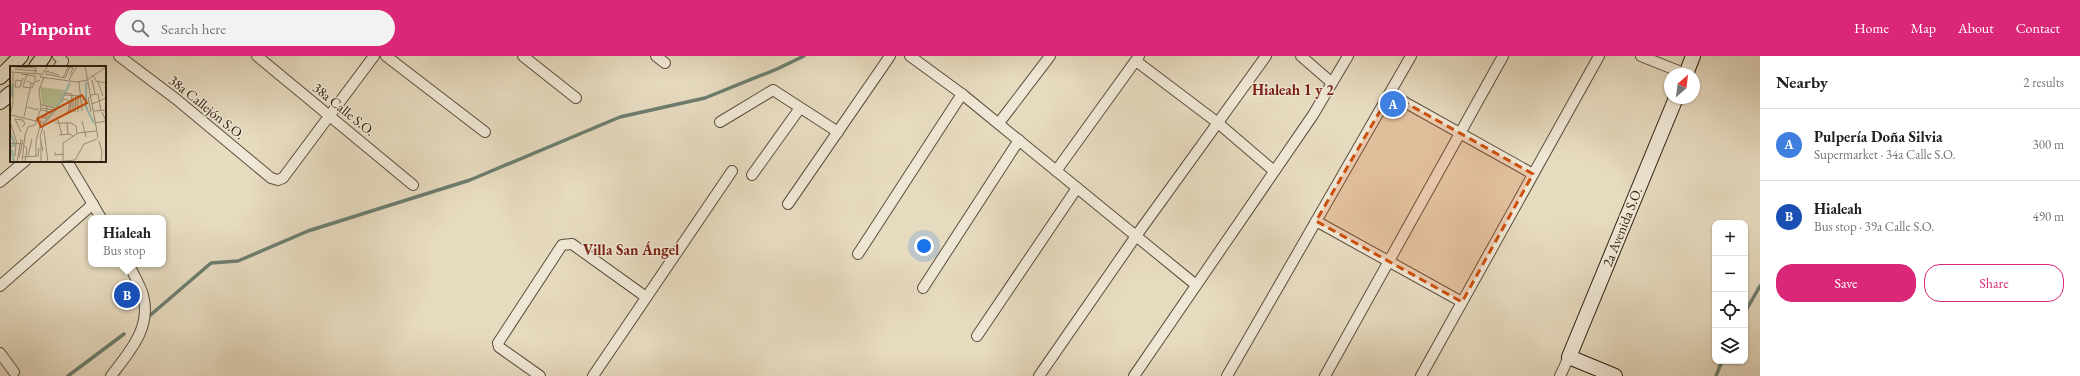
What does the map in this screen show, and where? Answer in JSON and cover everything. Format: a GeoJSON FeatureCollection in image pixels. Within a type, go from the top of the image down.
{"type":"FeatureCollection","features":[{"type":"Feature","properties":{"kind":"street"},"geometry":{"type":"LineString","coordinates":[[11,66],[21,56]]}},
{"type":"Feature","properties":{"kind":"street"},"geometry":{"type":"LineString","coordinates":[[37,66],[44,56]]}},
{"type":"Feature","properties":{"kind":"street","name":"38a Callejón S.O."},"geometry":{"type":"LineString","coordinates":[[119,56],[176,99],[271,178],[278,180],[283,178],[330,116]]}},
{"type":"Feature","properties":{"kind":"street","name":"38a Calle S.O."},"geometry":{"type":"LineString","coordinates":[[257,56],[413,185]]}},
{"type":"Feature","properties":{"kind":"street"},"geometry":{"type":"LineString","coordinates":[[330,116],[374,56]]}},
{"type":"Feature","properties":{"kind":"street"},"geometry":{"type":"LineString","coordinates":[[386,56],[485,132]]}},
{"type":"Feature","properties":{"kind":"street"},"geometry":{"type":"LineString","coordinates":[[523,56],[576,98]]}},
{"type":"Feature","properties":{"kind":"street"},"geometry":{"type":"LineString","coordinates":[[656,56],[665,63]]}},
{"type":"Feature","properties":{"kind":"street"},"geometry":{"type":"LineString","coordinates":[[788,204],[890,56]]}},
{"type":"Feature","properties":{"kind":"street"},"geometry":{"type":"LineString","coordinates":[[910,56],[999,123],[1196,285]]}},
{"type":"Feature","properties":{"kind":"street"},"geometry":{"type":"LineString","coordinates":[[1039,376],[1136,236],[1266,56]]}},
{"type":"Feature","properties":{"kind":"street"},"geometry":{"type":"LineString","coordinates":[[1301,56],[1332,84]]}},
{"type":"Feature","properties":{"kind":"street"},"geometry":{"type":"LineString","coordinates":[[1134,376],[1274,171],[1332,84],[1348,56]]}},
{"type":"Feature","properties":{"kind":"street"},"geometry":{"type":"LineString","coordinates":[[1227,376],[1411,56]]}},
{"type":"Feature","properties":{"kind":"street"},"geometry":{"type":"LineString","coordinates":[[1325,376],[1503,56]]}},
{"type":"Feature","properties":{"kind":"street"},"geometry":{"type":"LineString","coordinates":[[1421,376],[1599,56]]}},
{"type":"Feature","properties":{"kind":"street"},"geometry":{"type":"LineString","coordinates":[[1641,56],[1671,68]]}},
{"type":"Feature","properties":{"kind":"street"},"geometry":{"type":"LineString","coordinates":[[1688,68],[1693,56]]}},
{"type":"Feature","properties":{"kind":"street"},"geometry":{"type":"LineString","coordinates":[[999,123],[1046,57]]}},
{"type":"Feature","properties":{"kind":"street"},"geometry":{"type":"LineString","coordinates":[[1056,171],[1138,58],[1274,171]]}},
{"type":"Feature","properties":{"kind":"street"},"geometry":{"type":"LineString","coordinates":[[0,77],[10,67]]}},
{"type":"Feature","properties":{"kind":"street"},"geometry":{"type":"LineString","coordinates":[[720,122],[773,90],[838,132]]}},
{"type":"Feature","properties":{"kind":"street"},"geometry":{"type":"LineString","coordinates":[[0,102],[10,93]]}},
{"type":"Feature","properties":{"kind":"street"},"geometry":{"type":"LineString","coordinates":[[858,254],[962,94]]}},
{"type":"Feature","properties":{"kind":"street"},"geometry":{"type":"LineString","coordinates":[[1390,94],[1533,174]]}},
{"type":"Feature","properties":{"kind":"street","name":"2a Avenida S.O."},"geometry":{"type":"LineString","coordinates":[[1569,357],[1674,104]]}},
{"type":"Feature","properties":{"kind":"street"},"geometry":{"type":"LineString","coordinates":[[752,175],[800,108]]}},
{"type":"Feature","properties":{"kind":"street"},"geometry":{"type":"LineString","coordinates":[[923,288],[1019,140]]}},
{"type":"Feature","properties":{"kind":"street"},"geometry":{"type":"LineString","coordinates":[[0,182],[23,162]]}},
{"type":"Feature","properties":{"kind":"street"},"geometry":{"type":"LineString","coordinates":[[68,162],[100,215]]}},
{"type":"Feature","properties":{"kind":"street"},"geometry":{"type":"LineString","coordinates":[[593,376],[732,171]]}},
{"type":"Feature","properties":{"kind":"street"},"geometry":{"type":"LineString","coordinates":[[977,336],[1077,188]]}},
{"type":"Feature","properties":{"kind":"street"},"geometry":{"type":"LineString","coordinates":[[0,286],[93,204]]}},
{"type":"Feature","properties":{"kind":"street"},"geometry":{"type":"LineString","coordinates":[[1316,221],[1462,302]]}},
{"type":"Feature","properties":{"kind":"street"},"geometry":{"type":"LineString","coordinates":[[540,376],[499,347],[498,342],[562,245],[572,244],[646,297]]}},
{"type":"Feature","properties":{"kind":"street"},"geometry":{"type":"LineString","coordinates":[[111,376],[134,345],[145,323],[143,296],[130,267]]}},
{"type":"Feature","properties":{"kind":"street"},"geometry":{"type":"LineString","coordinates":[[0,353],[14,372]]}},
{"type":"Feature","properties":{"kind":"street"},"geometry":{"type":"LineString","coordinates":[[1560,376],[1569,357],[1615,376]]}},
{"type":"Feature","properties":{"kind":"highlighted area"},"geometry":{"type":"Polygon","coordinates":[[[1390,94],[1533,174],[1462,302],[1316,221],[1390,94]]]}},
{"type":"Feature","properties":{"kind":"waterway"},"geometry":{"type":"LineString","coordinates":[[147,318],[211,263],[238,261],[308,231],[470,180],[620,117],[705,98],[777,69],[804,56]]}},
{"type":"Feature","properties":{"kind":"waterway"},"geometry":{"type":"LineString","coordinates":[[1748,307],[1760,286]]}},
{"type":"Feature","properties":{"kind":"waterway"},"geometry":{"type":"LineString","coordinates":[[68,376],[124,334]]}},
{"type":"Feature","properties":{"kind":"waterway"},"geometry":{"type":"LineString","coordinates":[[1716,376],[1721,364]]}},
{"type":"Feature","properties":{"kind":"place","name":"Pulpería Doña Silvia"},"geometry":{"type":"Point","coordinates":[1393,104]}},
{"type":"Feature","properties":{"kind":"place","name":"Hialeah"},"geometry":{"type":"Point","coordinates":[127,295]}},
{"type":"Feature","properties":{"kind":"district","name":"Hialeah 1 y 2"},"geometry":{"type":"Point","coordinates":[1293,90]}},
{"type":"Feature","properties":{"kind":"district","name":"Villa San Ángel"},"geometry":{"type":"Point","coordinates":[631,250]}}]}
